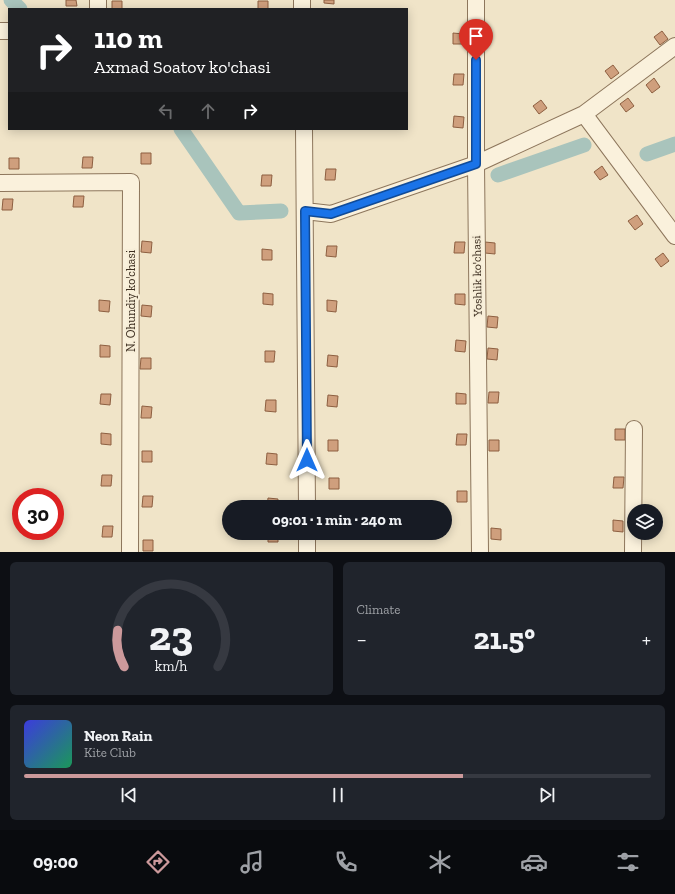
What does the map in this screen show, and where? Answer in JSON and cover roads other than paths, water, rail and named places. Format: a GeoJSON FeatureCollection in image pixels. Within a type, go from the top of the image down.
{"type":"FeatureCollection","features":[{"type":"Feature","properties":{"kind":"street","name":"Yoshlik ko'chasi"},"geometry":{"type":"LineString","coordinates":[[476,0],[480,552]]}},
{"type":"Feature","properties":{"kind":"street"},"geometry":{"type":"LineString","coordinates":[[305,211],[331,214],[476,164],[584,114],[675,46]]}},
{"type":"Feature","properties":{"kind":"street"},"geometry":{"type":"LineString","coordinates":[[584,114],[675,236]]}},
{"type":"Feature","properties":{"kind":"street"},"geometry":{"type":"LineString","coordinates":[[304,130],[307,500]]}},
{"type":"Feature","properties":{"kind":"street","name":"N. Ohundiy ko'chasi"},"geometry":{"type":"LineString","coordinates":[[0,183],[132,182],[130,552]]}},
{"type":"Feature","properties":{"kind":"street"},"geometry":{"type":"LineString","coordinates":[[633,552],[634,429]]}},
{"type":"Feature","properties":{"kind":"street"},"geometry":{"type":"LineString","coordinates":[[307,540],[307,552]]}},
{"type":"Feature","properties":{"kind":"waterway"},"geometry":{"type":"LineString","coordinates":[[11,0],[19,8]]}},
{"type":"Feature","properties":{"kind":"waterway"},"geometry":{"type":"LineString","coordinates":[[182,130],[239,213],[281,211]]}},
{"type":"Feature","properties":{"kind":"waterway"},"geometry":{"type":"LineString","coordinates":[[647,154],[675,144]]}},
{"type":"Feature","properties":{"kind":"waterway"},"geometry":{"type":"LineString","coordinates":[[498,175],[584,145]]}}]}
